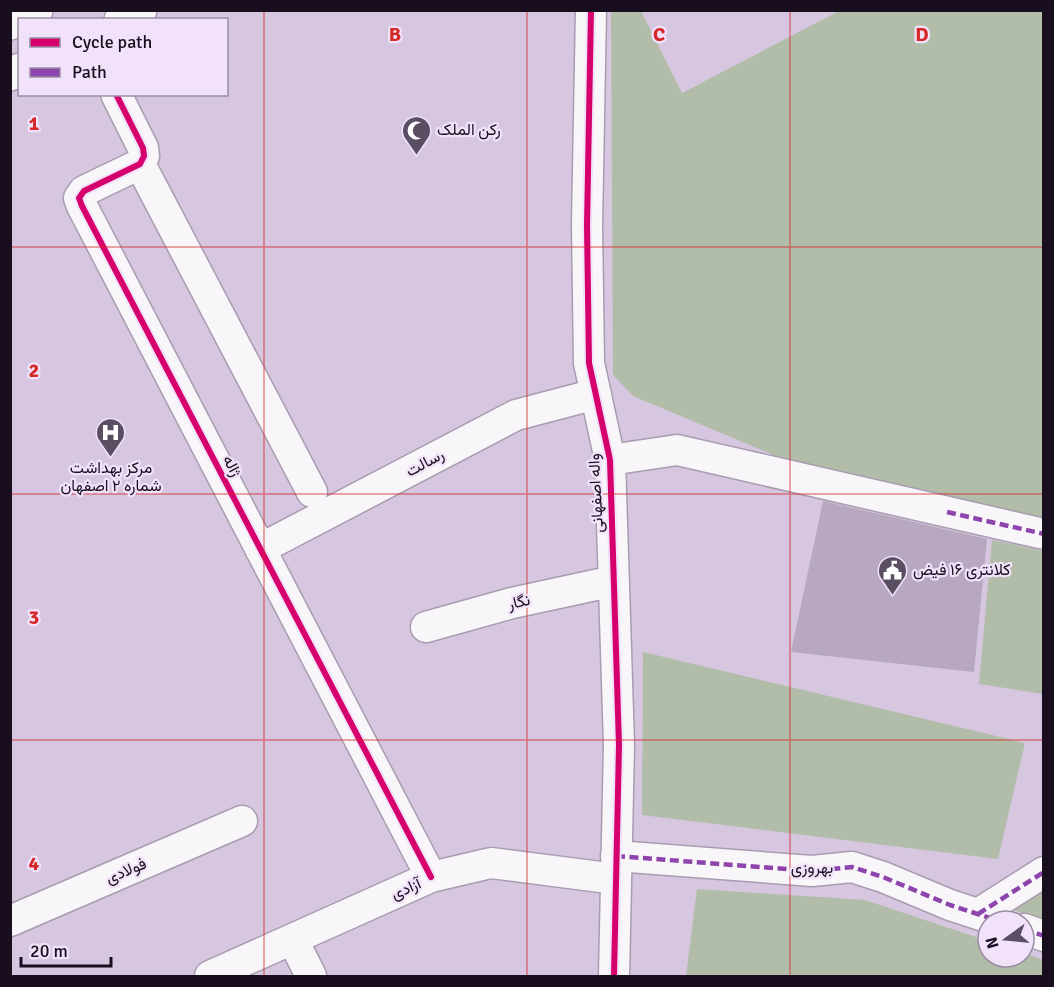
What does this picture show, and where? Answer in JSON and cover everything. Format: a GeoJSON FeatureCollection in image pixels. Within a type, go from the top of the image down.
{"type":"FeatureCollection","features":[{"type":"Feature","properties":{"kind":"main road"},"geometry":{"type":"LineString","coordinates":[[20,18],[36,10]]}},
{"type":"Feature","properties":{"kind":"main road"},"geometry":{"type":"LineString","coordinates":[[125,18],[140,10]]}},
{"type":"Feature","properties":{"kind":"street","name":"واله اصفهانی"},"geometry":{"type":"LineString","coordinates":[[591,10],[587,225],[589,363],[610,460],[620,745],[614,976]]}},
{"type":"Feature","properties":{"kind":"street"},"geometry":{"type":"LineString","coordinates":[[117,96],[143,148],[144,156],[140,164],[312,492]]}},
{"type":"Feature","properties":{"kind":"street","name":"ژاله"},"geometry":{"type":"LineString","coordinates":[[140,164],[84,191],[80,198],[82,206],[431,878]]}},
{"type":"Feature","properties":{"kind":"street","name":"رسالت"},"geometry":{"type":"LineString","coordinates":[[260,549],[516,415],[596,394]]}},
{"type":"Feature","properties":{"kind":"street"},"geometry":{"type":"LineString","coordinates":[[610,460],[677,450],[1044,534]]}},
{"type":"Feature","properties":{"kind":"street","name":"نگار"},"geometry":{"type":"LineString","coordinates":[[426,627],[512,603],[614,581]]}},
{"type":"Feature","properties":{"kind":"street","name":"فولادی"},"geometry":{"type":"LineString","coordinates":[[10,921],[242,821]]}},
{"type":"Feature","properties":{"kind":"street","name":"آزادی"},"geometry":{"type":"LineString","coordinates":[[210,976],[431,878],[491,863],[616,868]]}},
{"type":"Feature","properties":{"kind":"street","name":"بهروزی"},"geometry":{"type":"LineString","coordinates":[[616,868],[812,871],[852,867],[976,914]]}},
{"type":"Feature","properties":{"kind":"street"},"geometry":{"type":"LineString","coordinates":[[999,909],[1044,872]]}},
{"type":"Feature","properties":{"kind":"street"},"geometry":{"type":"LineString","coordinates":[[293,940],[310,976]]}},
{"type":"Feature","properties":{"kind":"green space"},"geometry":{"type":"Polygon","coordinates":[[[611,11],[641,11],[682,93],[839,11],[1043,11],[1043,519],[788,461],[633,396],[613,375],[611,11]]]}},
{"type":"Feature","properties":{"kind":"green space"},"geometry":{"type":"Polygon","coordinates":[[[992,540],[1043,551],[1043,694],[979,684],[992,540]]]}},
{"type":"Feature","properties":{"kind":"green space"},"geometry":{"type":"Polygon","coordinates":[[[643,652],[1025,743],[998,859],[642,815],[643,652]]]}},
{"type":"Feature","properties":{"kind":"green space"},"geometry":{"type":"Polygon","coordinates":[[[697,889],[865,900],[976,937],[976,969],[1036,969],[1036,957],[1043,960],[1043,976],[686,976],[697,889]]]}},
{"type":"Feature","properties":{"kind":"green space"},"geometry":{"type":"Polygon","coordinates":[[[1043,890],[1043,920],[1036,918],[1036,909],[1011,909],[1043,890]]]}},
{"type":"Feature","properties":{"kind":"building","name":"کلانتری ۱۶ فیض"},"geometry":{"type":"Polygon","coordinates":[[[823,501],[987,539],[974,672],[791,652],[823,501]]]}},
{"type":"Feature","properties":{"kind":"marked path"},"geometry":{"type":"LineString","coordinates":[[947,512],[1044,534]]}},
{"type":"Feature","properties":{"kind":"marked path"},"geometry":{"type":"LineString","coordinates":[[616,856],[812,871],[852,867],[976,913]]}},
{"type":"Feature","properties":{"kind":"marked path"},"geometry":{"type":"LineString","coordinates":[[986,909],[1044,872]]}},
{"type":"Feature","properties":{"kind":"marked path"},"geometry":{"type":"LineString","coordinates":[[1036,933],[1044,936]]}},
{"type":"Feature","properties":{"kind":"cycle path"},"geometry":{"type":"LineString","coordinates":[[591,10],[587,225],[589,363],[610,460],[619,745],[614,976]]}},
{"type":"Feature","properties":{"kind":"cycle path"},"geometry":{"type":"LineString","coordinates":[[117,96],[143,148],[144,156],[140,164],[84,191],[79,198],[82,206],[431,877]]}},
{"type":"Feature","properties":{"kind":"place","name":"رکن الملک"},"geometry":{"type":"Point","coordinates":[416,156]}},
{"type":"Feature","properties":{"kind":"place","name":"مرکز بهداشت شماره ۲ اصفهان"},"geometry":{"type":"Point","coordinates":[111,458]}},
{"type":"Feature","properties":{"kind":"place","name":"کلانتری ۱۶ فیض"},"geometry":{"type":"Point","coordinates":[892,596]}}]}
